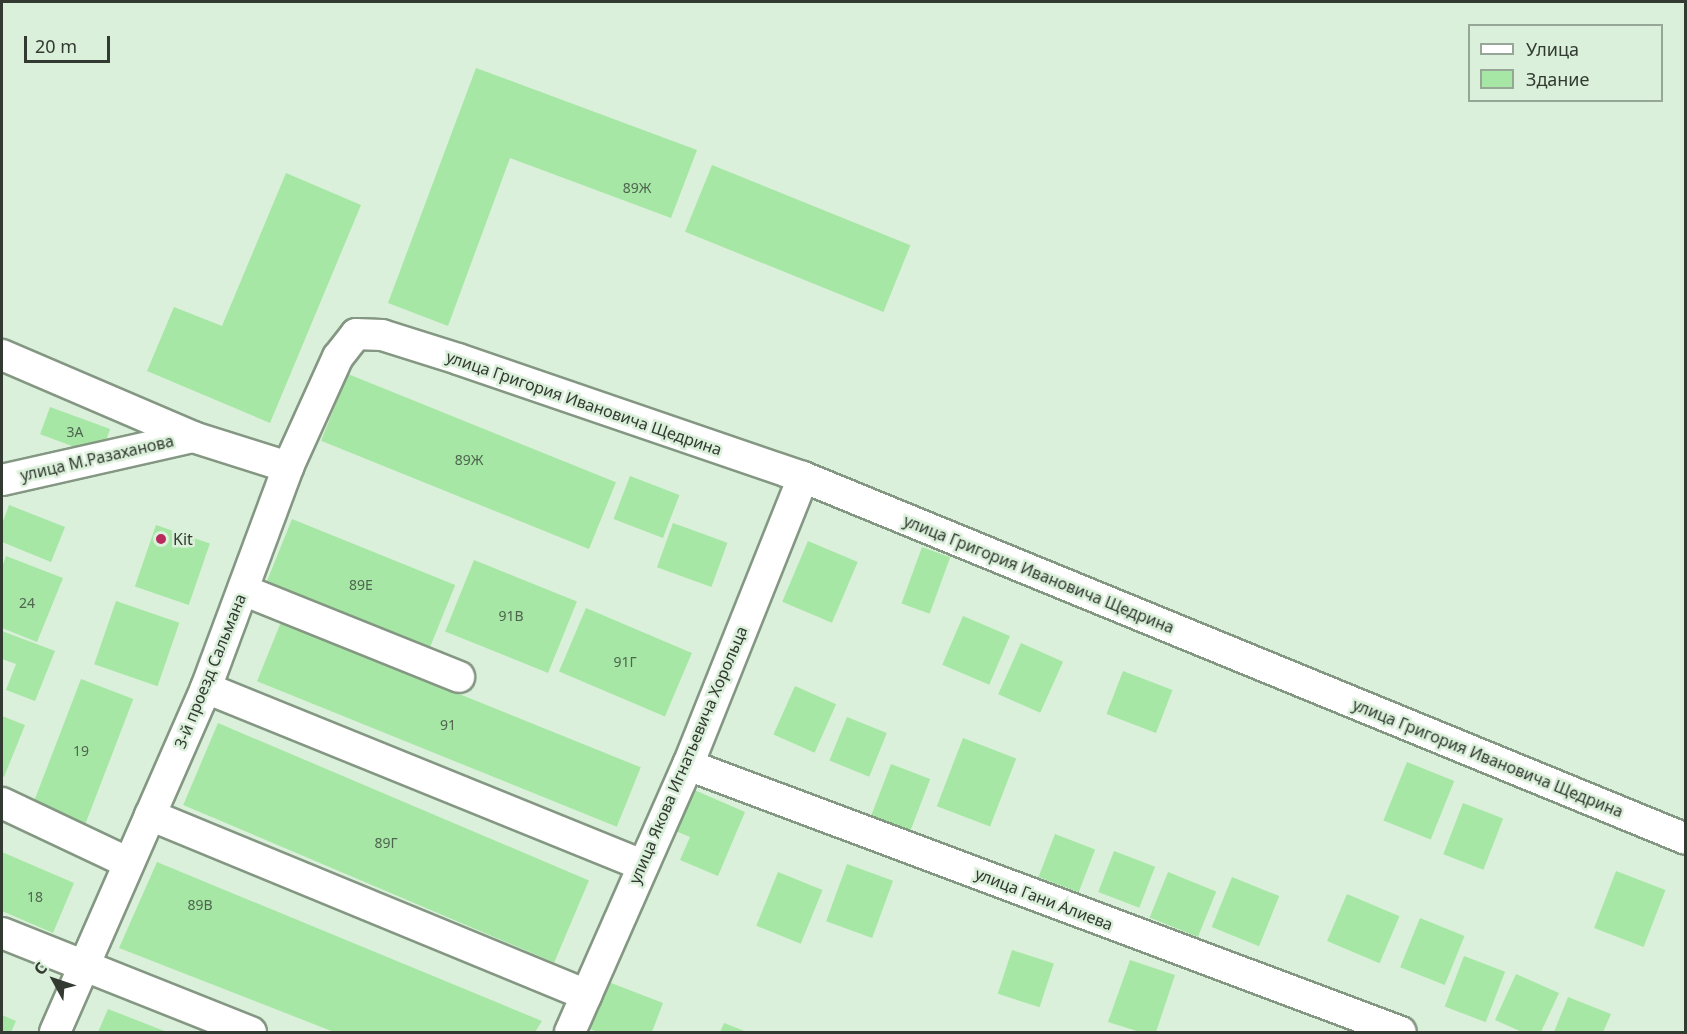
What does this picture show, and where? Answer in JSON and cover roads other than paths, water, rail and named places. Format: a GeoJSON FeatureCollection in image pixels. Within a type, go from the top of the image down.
{"type":"FeatureCollection","features":[{"type":"Feature","properties":{"kind":"street","name":"3-й проезд Сальмана"},"geometry":{"type":"LineString","coordinates":[[55,1032],[206,688],[288,466],[338,357],[356,334],[382,335]]}},
{"type":"Feature","properties":{"kind":"street","name":"улица Григория Ивановича Щедрина"},"geometry":{"type":"LineString","coordinates":[[382,335],[803,477],[1686,839]]}},
{"type":"Feature","properties":{"kind":"street"},"geometry":{"type":"LineString","coordinates":[[2,355],[193,436],[288,466]]}},
{"type":"Feature","properties":{"kind":"street","name":"улица М.Разаханова"},"geometry":{"type":"LineString","coordinates":[[2,480],[193,436]]}},
{"type":"Feature","properties":{"kind":"street","name":"улица Якова Игнатьевича Хорольца"},"geometry":{"type":"LineString","coordinates":[[570,1032],[641,865],[688,765],[803,477]]}},
{"type":"Feature","properties":{"kind":"street"},"geometry":{"type":"LineString","coordinates":[[243,590],[459,677]]}},
{"type":"Feature","properties":{"kind":"street"},"geometry":{"type":"LineString","coordinates":[[206,688],[641,865]]}},
{"type":"Feature","properties":{"kind":"street","name":"улица Гани Алиева"},"geometry":{"type":"LineString","coordinates":[[688,765],[1401,1032]]}},
{"type":"Feature","properties":{"kind":"street"},"geometry":{"type":"LineString","coordinates":[[2,803],[129,863]]}},
{"type":"Feature","properties":{"kind":"street"},"geometry":{"type":"LineString","coordinates":[[150,815],[586,995]]}},
{"type":"Feature","properties":{"kind":"street"},"geometry":{"type":"LineString","coordinates":[[2,933],[85,963],[250,1032]]}},
{"type":"Feature","properties":{"kind":"place","name":"Kit"},"geometry":{"type":"Point","coordinates":[161,539]}}]}
